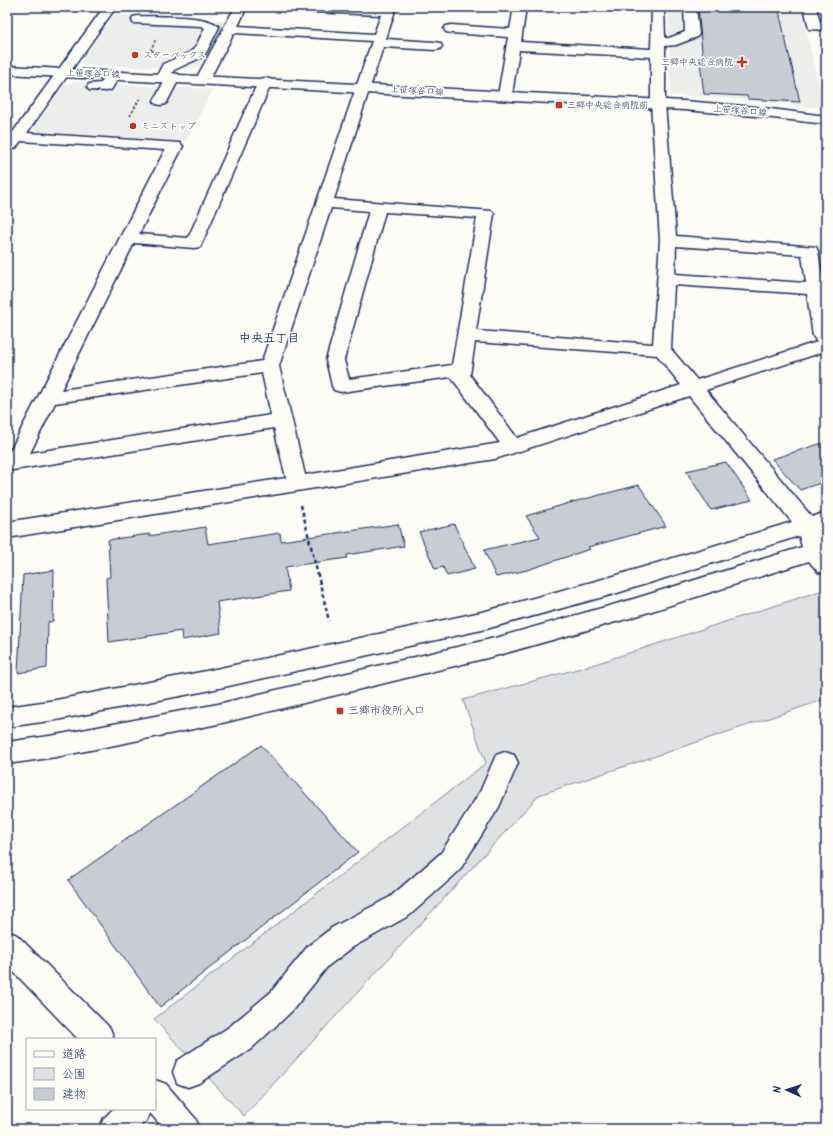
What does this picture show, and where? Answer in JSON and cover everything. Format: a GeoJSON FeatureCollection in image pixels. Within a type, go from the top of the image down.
{"type":"FeatureCollection","features":[{"type":"Feature","properties":{"kind":"street"},"geometry":{"type":"LineString","coordinates":[[7,151],[12,136],[33,115],[110,7]]}},
{"type":"Feature","properties":{"kind":"street"},"geometry":{"type":"LineString","coordinates":[[204,79],[241,7]]}},
{"type":"Feature","properties":{"kind":"street"},"geometry":{"type":"LineString","coordinates":[[506,95],[520,7]]}},
{"type":"Feature","properties":{"kind":"street"},"geometry":{"type":"LineString","coordinates":[[7,753],[56,746],[218,714],[476,652],[822,555],[817,523],[776,486],[693,389],[662,350],[668,240],[658,104],[658,7]]}},
{"type":"Feature","properties":{"kind":"street"},"geometry":{"type":"LineString","coordinates":[[452,29],[514,39],[657,48],[692,34],[690,7]]}},
{"type":"Feature","properties":{"kind":"street"},"geometry":{"type":"LineString","coordinates":[[810,7],[814,26],[826,26]]}},
{"type":"Feature","properties":{"kind":"street"},"geometry":{"type":"LineString","coordinates":[[296,483],[270,366],[326,203],[389,10],[313,8]]}},
{"type":"Feature","properties":{"kind":"street"},"geometry":{"type":"LineString","coordinates":[[138,20],[201,22],[209,24],[212,27],[201,50],[195,55],[168,67],[168,77],[163,96],[185,92]]}},
{"type":"Feature","properties":{"kind":"street"},"geometry":{"type":"LineString","coordinates":[[229,29],[379,40],[435,46]]}},
{"type":"Feature","properties":{"kind":"street","name":"上笹塚谷口線"},"geometry":{"type":"LineString","coordinates":[[7,70],[64,73],[111,72],[168,77],[658,104],[747,111],[826,120]]}},
{"type":"Feature","properties":{"kind":"street"},"geometry":{"type":"LineString","coordinates":[[94,87],[106,87],[111,72]]}},
{"type":"Feature","properties":{"kind":"street"},"geometry":{"type":"LineString","coordinates":[[128,238],[194,243],[265,82]]}},
{"type":"Feature","properties":{"kind":"street"},"geometry":{"type":"LineString","coordinates":[[33,115],[48,116]]}},
{"type":"Feature","properties":{"kind":"street"},"geometry":{"type":"LineString","coordinates":[[11,463],[48,398],[175,146],[12,136]]}},
{"type":"Feature","properties":{"kind":"street"},"geometry":{"type":"LineString","coordinates":[[326,203],[486,214],[460,376],[512,446]]}},
{"type":"Feature","properties":{"kind":"street"},"geometry":{"type":"LineString","coordinates":[[378,207],[335,360],[341,386],[462,370]]}},
{"type":"Feature","properties":{"kind":"street"},"geometry":{"type":"LineString","coordinates":[[668,240],[810,251],[818,253],[815,289],[822,336],[826,341]]}},
{"type":"Feature","properties":{"kind":"street"},"geometry":{"type":"LineString","coordinates":[[667,278],[815,289]]}},
{"type":"Feature","properties":{"kind":"street"},"geometry":{"type":"LineString","coordinates":[[467,336],[662,350]]}},
{"type":"Feature","properties":{"kind":"street"},"geometry":{"type":"LineString","coordinates":[[7,530],[496,452],[826,345]]}},
{"type":"Feature","properties":{"kind":"street"},"geometry":{"type":"LineString","coordinates":[[48,398],[270,366]]}},
{"type":"Feature","properties":{"kind":"street"},"geometry":{"type":"LineString","coordinates":[[11,463],[282,420]]}},
{"type":"Feature","properties":{"kind":"street"},"geometry":{"type":"LineString","coordinates":[[7,718],[213,680],[486,620],[614,585],[817,523]]}},
{"type":"Feature","properties":{"kind":"street"},"geometry":{"type":"LineString","coordinates":[[188,1072],[240,1038],[281,1002],[318,956],[343,937],[400,906],[450,862],[490,799],[505,763]]}},
{"type":"Feature","properties":{"kind":"street"},"geometry":{"type":"LineString","coordinates":[[7,945],[98,1038]]}},
{"type":"Feature","properties":{"kind":"street"},"geometry":{"type":"LineString","coordinates":[[156,1096],[184,1129]]}},
{"type":"Feature","properties":{"kind":"street"},"geometry":{"type":"LineString","coordinates":[[115,1129],[135,1110]]}},
{"type":"Feature","properties":{"kind":"path"},"geometry":{"type":"LineString","coordinates":[[296,483],[330,621]]}},
{"type":"Feature","properties":{"kind":"shaded area","name":"三郷中央総合病院"},"geometry":{"type":"Polygon","coordinates":[[[669,7],[801,7],[824,108],[748,100],[671,95],[668,22],[669,7]]]}},
{"type":"Feature","properties":{"kind":"shaded area"},"geometry":{"type":"Polygon","coordinates":[[[113,14],[226,21],[199,68],[84,65],[81,62],[113,14]]]}},
{"type":"Feature","properties":{"kind":"shaded area"},"geometry":{"type":"Polygon","coordinates":[[[73,82],[213,89],[186,141],[36,132],[33,129],[63,85],[73,82]]]}},
{"type":"Feature","properties":{"kind":"green space"},"geometry":{"type":"Polygon","coordinates":[[[820,591],[826,598],[826,699],[539,795],[244,1116],[154,1019],[486,763],[463,700],[592,665],[820,591]]]}},
{"type":"Feature","properties":{"kind":"building"},"geometry":{"type":"Polygon","coordinates":[[[698,7],[778,7],[800,102],[748,99],[747,96],[704,94],[700,62],[703,62],[698,7]]]}},
{"type":"Feature","properties":{"kind":"building"},"geometry":{"type":"Polygon","coordinates":[[[826,442],[826,481],[800,490],[772,459],[826,442]]]}},
{"type":"Feature","properties":{"kind":"building"},"geometry":{"type":"Polygon","coordinates":[[[726,462],[752,500],[711,510],[686,471],[726,462]]]}},
{"type":"Feature","properties":{"kind":"building"},"geometry":{"type":"Polygon","coordinates":[[[639,485],[666,526],[588,547],[590,549],[527,570],[496,577],[484,550],[540,537],[526,516],[639,485]]]}},
{"type":"Feature","properties":{"kind":"building"},"geometry":{"type":"Polygon","coordinates":[[[398,524],[404,546],[347,555],[347,558],[285,567],[289,591],[217,602],[221,633],[182,640],[181,631],[109,642],[106,578],[110,577],[108,540],[149,534],[149,536],[205,527],[208,544],[280,533],[281,541],[398,524]]]}},
{"type":"Feature","properties":{"kind":"building"},"geometry":{"type":"Polygon","coordinates":[[[454,524],[475,569],[447,576],[443,567],[435,569],[419,532],[454,524]]]}},
{"type":"Feature","properties":{"kind":"building"},"geometry":{"type":"Polygon","coordinates":[[[54,570],[53,621],[48,622],[47,668],[18,673],[23,575],[54,570]]]}},
{"type":"Feature","properties":{"kind":"building"},"geometry":{"type":"Polygon","coordinates":[[[261,745],[358,852],[160,1007],[68,880],[261,745]]]}},
{"type":"Feature","properties":{"kind":"place","name":"スターバックス"},"geometry":{"type":"Point","coordinates":[135,55]}},
{"type":"Feature","properties":{"kind":"place","name":"三郷中央総合病院"},"geometry":{"type":"Point","coordinates":[742,62]}},
{"type":"Feature","properties":{"kind":"place","name":"三郷中央総合病院前"},"geometry":{"type":"Point","coordinates":[559,105]}},
{"type":"Feature","properties":{"kind":"place","name":"ミニストップ"},"geometry":{"type":"Point","coordinates":[133,126]}},
{"type":"Feature","properties":{"kind":"place","name":"三郷市役所入口"},"geometry":{"type":"Point","coordinates":[340,711]}},
{"type":"Feature","properties":{"kind":"district","name":"中央五丁目"},"geometry":{"type":"Point","coordinates":[269,338]}}]}
